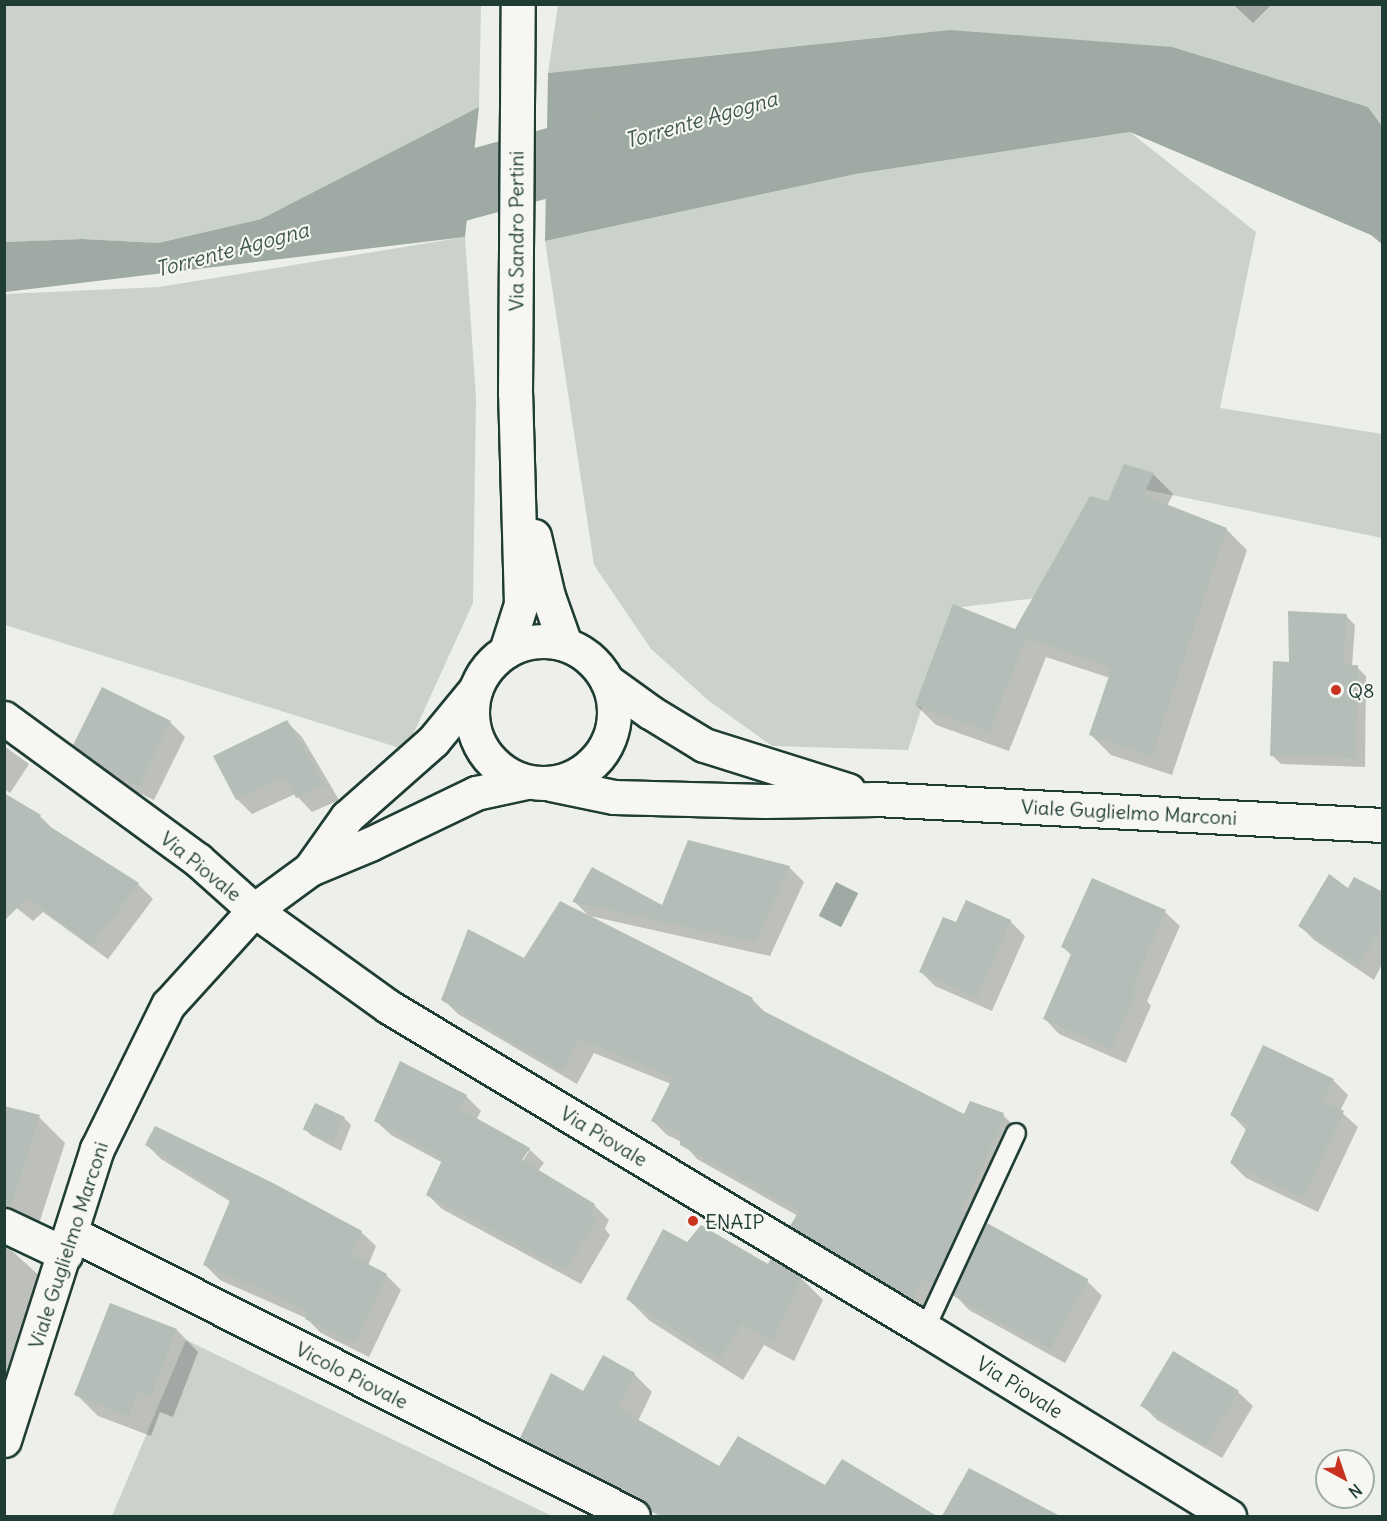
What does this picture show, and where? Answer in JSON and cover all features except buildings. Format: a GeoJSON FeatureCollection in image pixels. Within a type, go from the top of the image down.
{"type":"FeatureCollection","features":[{"type":"Feature","properties":{"kind":"main road","name":"Via Sandro Pertini"},"geometry":{"type":"LineString","coordinates":[[506,651],[521,604],[515,297],[518,4]]}},
{"type":"Feature","properties":{"kind":"main road","name":"Via Sandro Pertini"},"geometry":{"type":"LineString","coordinates":[[517,457],[548,596],[565,644]]}},
{"type":"Feature","properties":{"kind":"main road"},"geometry":{"type":"LineString","coordinates":[[545,640],[565,644],[583,652],[597,665],[607,681],[614,703],[614,726],[606,747],[592,764],[573,777],[539,783],[504,773],[487,757],[475,736],[471,713],[475,690],[487,667],[506,651],[524,643],[545,640]]}},
{"type":"Feature","properties":{"kind":"main road","name":"Viale Guglielmo Marconi"},"geometry":{"type":"LineString","coordinates":[[607,681],[650,712],[704,745],[876,799]]}},
{"type":"Feature","properties":{"kind":"main road","name":"Viale Guglielmo Marconi"},"geometry":{"type":"LineString","coordinates":[[310,868],[346,817],[433,741],[475,690]]}},
{"type":"Feature","properties":{"kind":"main road","name":"Via Piovale"},"geometry":{"type":"LineString","coordinates":[[4,718],[198,860],[254,910],[388,1007],[925,1329],[1229,1516]]}},
{"type":"Feature","properties":{"kind":"main road","name":"Viale Guglielmo Marconi"},"geometry":{"type":"LineString","coordinates":[[4,1440],[97,1149],[168,1005],[254,910],[310,868],[370,844],[476,793],[539,783],[614,797],[765,801],[876,799],[1383,825]]}},
{"type":"Feature","properties":{"kind":"main road","name":"Vicolo Piovale"},"geometry":{"type":"LineString","coordinates":[[4,1225],[68,1244],[633,1516]]}},
{"type":"Feature","properties":{"kind":"lane"},"geometry":{"type":"LineString","coordinates":[[925,1329],[1016,1133]]}},
{"type":"Feature","properties":{"kind":"shaded area"},"geometry":{"type":"Polygon","coordinates":[[[4,5],[481,5],[479,107],[261,219],[158,243],[82,239],[5,242],[4,5]]]}},
{"type":"Feature","properties":{"kind":"shaded area"},"geometry":{"type":"Polygon","coordinates":[[[558,5],[1382,5],[1382,126],[1368,107],[891,36],[548,73],[558,5]]]}},
{"type":"Feature","properties":{"kind":"shaded area"},"geometry":{"type":"Polygon","coordinates":[[[1130,132],[1256,232],[1220,408],[1382,434],[1382,538],[1118,484],[1052,596],[954,608],[908,750],[772,746],[709,701],[651,649],[594,565],[545,241],[856,174],[1130,132]]]}},
{"type":"Feature","properties":{"kind":"shaded area"},"geometry":{"type":"Polygon","coordinates":[[[465,237],[476,397],[473,603],[406,750],[5,625],[5,294],[159,287],[465,237]]]}},
{"type":"Feature","properties":{"kind":"shaded area"},"geometry":{"type":"Polygon","coordinates":[[[186,1340],[552,1516],[112,1516],[186,1340]]]}},
{"type":"Feature","properties":{"kind":"water"},"geometry":{"type":"Polygon","coordinates":[[[950,30],[1172,47],[1368,107],[1382,126],[1382,244],[1371,235],[1130,132],[856,174],[545,241],[548,73],[950,30]]]}},
{"type":"Feature","properties":{"kind":"water"},"geometry":{"type":"Polygon","coordinates":[[[479,107],[465,237],[5,292],[5,242],[82,239],[158,243],[261,219],[479,107]]]}},
{"type":"Feature","properties":{"kind":"water"},"geometry":{"type":"Polygon","coordinates":[[[836,882],[858,893],[841,927],[819,916],[836,882]]]}},
{"type":"Feature","properties":{"kind":"waterway","name":"Torrente Agogna"},"geometry":{"type":"LineString","coordinates":[[381,209],[635,139]]}},
{"type":"Feature","properties":{"kind":"place","name":"Q8"},"geometry":{"type":"Point","coordinates":[1336,690]}},
{"type":"Feature","properties":{"kind":"place","name":"ENAIP"},"geometry":{"type":"Point","coordinates":[693,1221]}}]}
